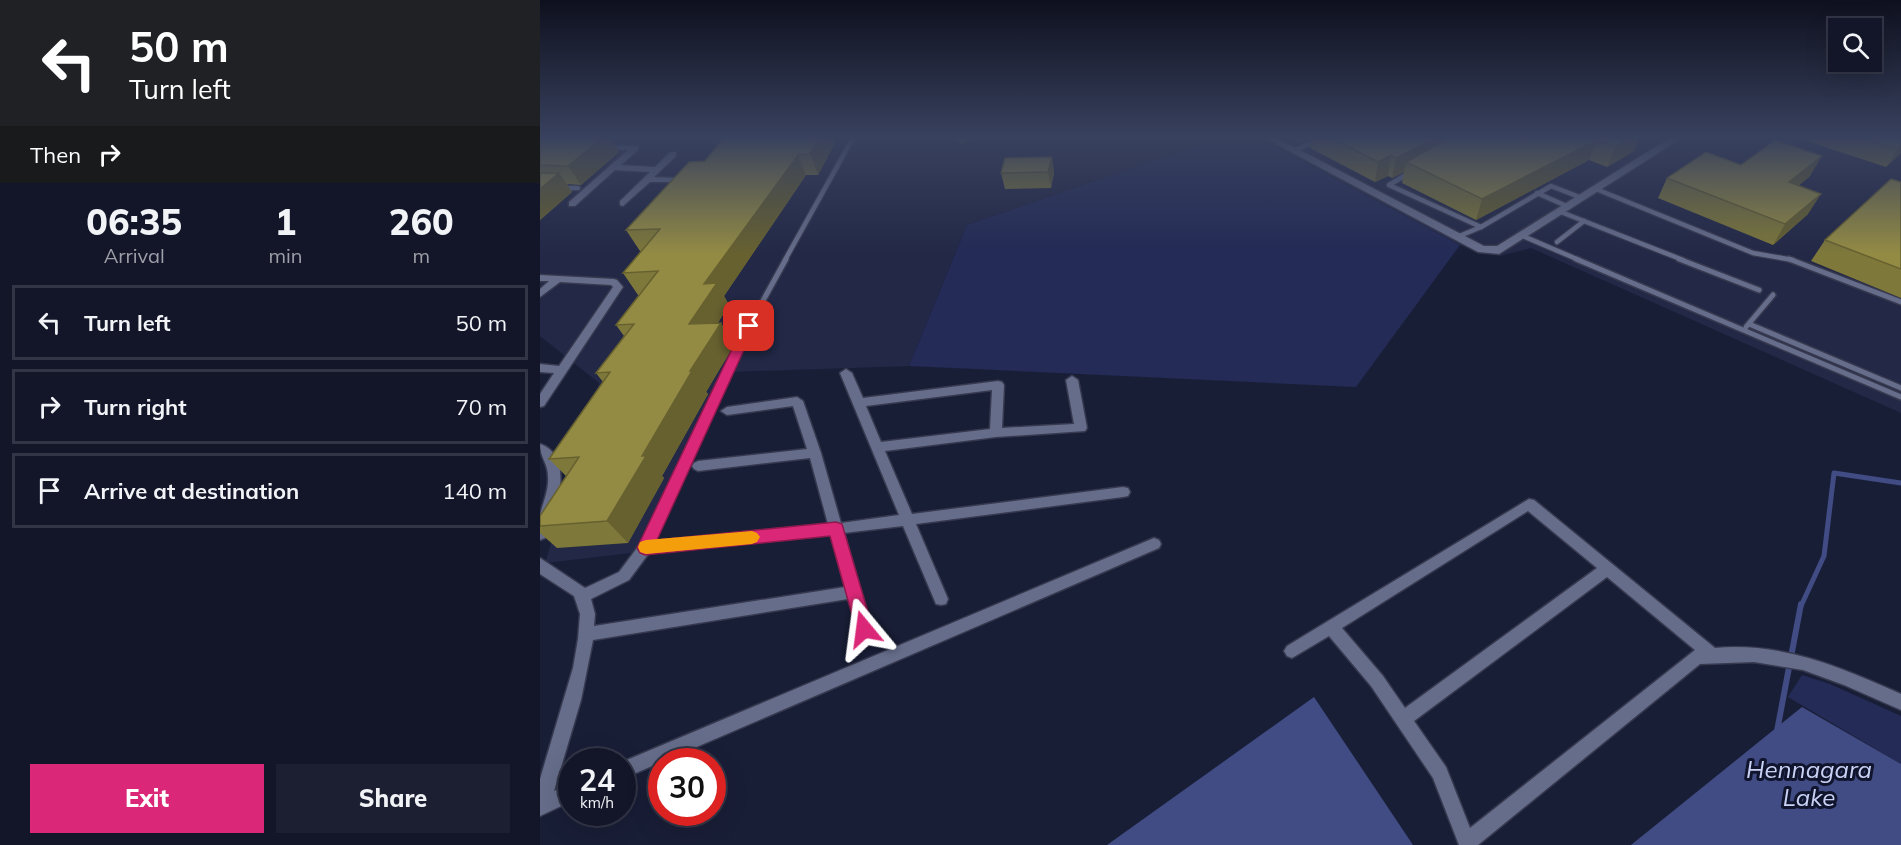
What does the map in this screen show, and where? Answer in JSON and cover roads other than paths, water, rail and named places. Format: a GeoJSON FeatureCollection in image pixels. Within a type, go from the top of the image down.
{"type":"FeatureCollection","features":[{"type":"Feature","properties":{"kind":"street"},"geometry":{"type":"LineString","coordinates":[[572,204],[604,175]]}},
{"type":"Feature","properties":{"kind":"street"},"geometry":{"type":"LineString","coordinates":[[623,203],[651,175]]}},
{"type":"Feature","properties":{"kind":"street"},"geometry":{"type":"LineString","coordinates":[[1342,175],[1482,250],[1499,250],[1618,175]]}},
{"type":"Feature","properties":{"kind":"street"},"geometry":{"type":"LineString","coordinates":[[647,179],[678,180]]}},
{"type":"Feature","properties":{"kind":"street"},"geometry":{"type":"LineString","coordinates":[[540,278],[614,282],[618,287],[540,403]]}},
{"type":"Feature","properties":{"kind":"street"},"geometry":{"type":"LineString","coordinates":[[540,294],[558,279]]}},
{"type":"Feature","properties":{"kind":"street"},"geometry":{"type":"LineString","coordinates":[[540,368],[562,370]]}},
{"type":"Feature","properties":{"kind":"street"},"geometry":{"type":"LineString","coordinates":[[846,374],[860,402],[941,599]]}},
{"type":"Feature","properties":{"kind":"street"},"geometry":{"type":"LineString","coordinates":[[878,447],[996,433],[1081,428],[1072,380]]}},
{"type":"Feature","properties":{"kind":"street"},"geometry":{"type":"LineString","coordinates":[[860,402],[998,385],[996,433]]}},
{"type":"Feature","properties":{"kind":"street"},"geometry":{"type":"LineString","coordinates":[[727,411],[797,402],[815,453],[864,629]]}},
{"type":"Feature","properties":{"kind":"street"},"geometry":{"type":"LineString","coordinates":[[540,448],[549,459],[555,478],[553,500],[541,528]]}},
{"type":"Feature","properties":{"kind":"street"},"geometry":{"type":"LineString","coordinates":[[698,466],[815,453]]}},
{"type":"Feature","properties":{"kind":"street"},"geometry":{"type":"LineString","coordinates":[[583,596],[624,576],[645,548],[836,529],[1123,492]]}},
{"type":"Feature","properties":{"kind":"street"},"geometry":{"type":"LineString","coordinates":[[1292,651],[1529,504],[1712,655]]}},
{"type":"Feature","properties":{"kind":"street"},"geometry":{"type":"LineString","coordinates":[[636,765],[1154,544]]}},
{"type":"Feature","properties":{"kind":"street"},"geometry":{"type":"LineString","coordinates":[[540,564],[550,574],[574,587],[583,596],[588,612],[588,634],[578,677],[540,806]]}},
{"type":"Feature","properties":{"kind":"street"},"geometry":{"type":"LineString","coordinates":[[1403,719],[1607,568]]}},
{"type":"Feature","properties":{"kind":"street"},"geometry":{"type":"LineString","coordinates":[[588,634],[854,592]]}},
{"type":"Feature","properties":{"kind":"street"},"geometry":{"type":"LineString","coordinates":[[1331,627],[1377,681],[1440,773],[1467,842],[1697,657],[1758,654],[1802,662],[1825,668],[1901,702]]}},
{"type":"Feature","properties":{"kind":"street"},"geometry":{"type":"LineString","coordinates":[[540,806],[558,798]]}},
{"type":"Feature","properties":{"kind":"lane"},"geometry":{"type":"LineString","coordinates":[[645,548],[749,326],[832,175]]}},
{"type":"Feature","properties":{"kind":"lane"},"geometry":{"type":"LineString","coordinates":[[1405,175],[1389,185],[1481,227]]}},
{"type":"Feature","properties":{"kind":"lane"},"geometry":{"type":"LineString","coordinates":[[1457,237],[1481,227],[1551,186],[1582,198]]}},
{"type":"Feature","properties":{"kind":"lane"},"geometry":{"type":"LineString","coordinates":[[559,188],[578,188]]}},
{"type":"Feature","properties":{"kind":"lane"},"geometry":{"type":"LineString","coordinates":[[1596,189],[1753,253],[1788,258],[1901,302]]}},
{"type":"Feature","properties":{"kind":"lane"},"geometry":{"type":"LineString","coordinates":[[1538,193],[1584,221],[1759,290]]}},
{"type":"Feature","properties":{"kind":"lane"},"geometry":{"type":"LineString","coordinates":[[1557,242],[1584,221]]}},
{"type":"Feature","properties":{"kind":"lane"},"geometry":{"type":"LineString","coordinates":[[1523,236],[1901,397]]}},
{"type":"Feature","properties":{"kind":"lane"},"geometry":{"type":"LineString","coordinates":[[1744,330],[1773,295]]}},
{"type":"Feature","properties":{"kind":"lane"},"geometry":{"type":"LineString","coordinates":[[1749,324],[1901,388]]}},
{"type":"Feature","properties":{"kind":"lane"},"geometry":{"type":"LineString","coordinates":[[1785,348],[1790,341]]}},
{"type":"Feature","properties":{"kind":"lane"},"geometry":{"type":"LineString","coordinates":[[1851,376],[1854,368]]}},
{"type":"Feature","properties":{"kind":"water"},"geometry":{"type":"Polygon","coordinates":[[[1314,697],[1413,845],[1107,845],[1314,697]]]}},
{"type":"Feature","properties":{"kind":"water","name":"Hennagara Lake"},"geometry":{"type":"Polygon","coordinates":[[[1802,707],[1901,764],[1901,845],[1631,845],[1802,707]]]}},
{"type":"Feature","properties":{"kind":"waterway"},"geometry":{"type":"LineString","coordinates":[[1801,606],[1824,556],[1834,473],[1901,483]]}},
{"type":"Feature","properties":{"kind":"waterway"},"geometry":{"type":"LineString","coordinates":[[1777,731],[1801,604]]}}]}
